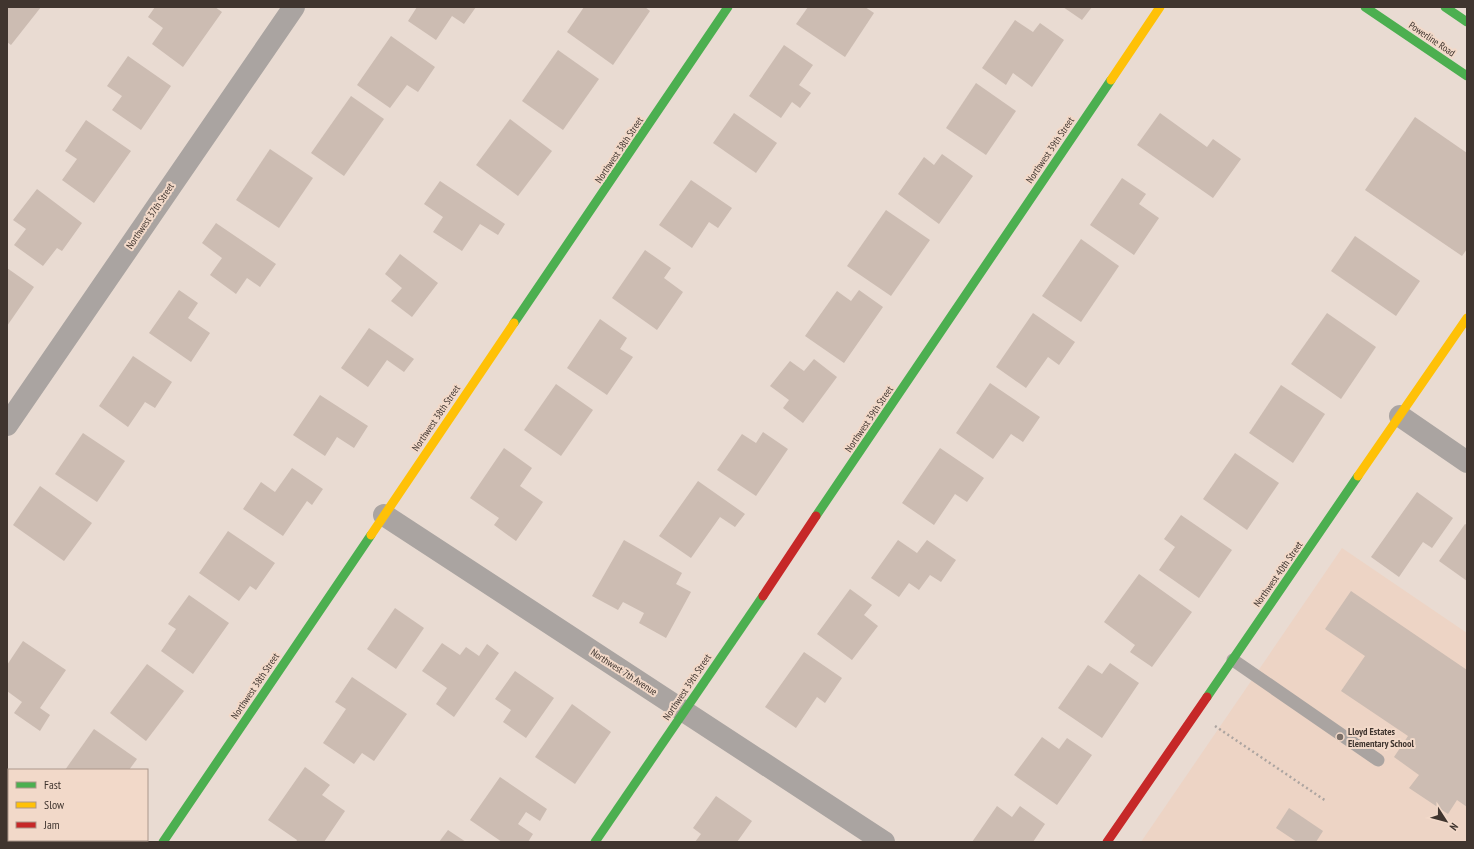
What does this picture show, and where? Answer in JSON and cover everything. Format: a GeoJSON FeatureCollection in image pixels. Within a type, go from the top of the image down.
{"type":"FeatureCollection","features":[{"type":"Feature","properties":{"kind":"street","name":"Northwest 37th Street"},"geometry":{"type":"LineString","coordinates":[[7,425],[294,7]]}},
{"type":"Feature","properties":{"kind":"street","name":"Northwest 38th Street"},"geometry":{"type":"LineString","coordinates":[[163,842],[728,7]]}},
{"type":"Feature","properties":{"kind":"street","name":"Northwest 39th Street"},"geometry":{"type":"LineString","coordinates":[[595,842],[1160,7]]}},
{"type":"Feature","properties":{"kind":"street","name":"Powerline Road"},"geometry":{"type":"LineString","coordinates":[[1365,7],[1465,74]]}},
{"type":"Feature","properties":{"kind":"street"},"geometry":{"type":"LineString","coordinates":[[1445,7],[1467,22]]}},
{"type":"Feature","properties":{"kind":"street","name":"Northwest 40th Street"},"geometry":{"type":"LineString","coordinates":[[1107,842],[1467,318]]}},
{"type":"Feature","properties":{"kind":"street"},"geometry":{"type":"LineString","coordinates":[[1400,416],[1467,462]]}},
{"type":"Feature","properties":{"kind":"street","name":"Northwest 7th Avenue"},"geometry":{"type":"LineString","coordinates":[[384,515],[884,842]]}},
{"type":"Feature","properties":{"kind":"lane"},"geometry":{"type":"LineString","coordinates":[[1233,660],[1378,760]]}},
{"type":"Feature","properties":{"kind":"path"},"geometry":{"type":"LineString","coordinates":[[1214,726],[1326,801]]}},
{"type":"Feature","properties":{"kind":"shaded area","name":"Lloyd Estates Elementary School"},"geometry":{"type":"Polygon","coordinates":[[[1342,548],[1467,633],[1467,842],[1141,842],[1342,548]]]}},
{"type":"Feature","properties":{"kind":"building"},"geometry":{"type":"Polygon","coordinates":[[[7,7],[41,7],[11,45],[7,42],[7,7]]]}},
{"type":"Feature","properties":{"kind":"building"},"geometry":{"type":"Polygon","coordinates":[[[155,7],[215,7],[222,12],[183,67],[152,44],[163,28],[148,17],[155,7]]]}},
{"type":"Feature","properties":{"kind":"building"},"geometry":{"type":"Polygon","coordinates":[[[417,7],[476,7],[464,24],[452,16],[436,40],[408,21],[417,7]]]}},
{"type":"Feature","properties":{"kind":"building"},"geometry":{"type":"Polygon","coordinates":[[[584,7],[645,7],[650,11],[613,65],[567,32],[584,7]]]}},
{"type":"Feature","properties":{"kind":"building"},"geometry":{"type":"Polygon","coordinates":[[[808,7],[865,7],[874,13],[845,57],[796,24],[808,7]]]}},
{"type":"Feature","properties":{"kind":"building"},"geometry":{"type":"Polygon","coordinates":[[[1063,7],[1092,7],[1082,20],[1063,7]]]}},
{"type":"Feature","properties":{"kind":"building"},"geometry":{"type":"Polygon","coordinates":[[[1015,20],[1033,32],[1040,23],[1064,40],[1032,87],[1013,73],[1006,85],[982,68],[1015,20]]]}},
{"type":"Feature","properties":{"kind":"building"},"geometry":{"type":"Polygon","coordinates":[[[391,36],[435,67],[418,92],[407,85],[390,108],[357,85],[391,36]]]}},
{"type":"Feature","properties":{"kind":"building"},"geometry":{"type":"Polygon","coordinates":[[[784,45],[813,65],[799,85],[811,93],[800,108],[792,102],[781,118],[749,96],[784,45]]]}},
{"type":"Feature","properties":{"kind":"building"},"geometry":{"type":"Polygon","coordinates":[[[558,50],[599,79],[563,130],[522,101],[558,50]]]}},
{"type":"Feature","properties":{"kind":"building"},"geometry":{"type":"Polygon","coordinates":[[[128,56],[171,86],[141,130],[112,110],[122,96],[107,86],[128,56]]]}},
{"type":"Feature","properties":{"kind":"building"},"geometry":{"type":"Polygon","coordinates":[[[976,83],[1016,111],[986,155],[946,128],[976,83]]]}},
{"type":"Feature","properties":{"kind":"building"},"geometry":{"type":"Polygon","coordinates":[[[351,96],[384,119],[344,176],[311,153],[351,96]]]}},
{"type":"Feature","properties":{"kind":"building"},"geometry":{"type":"Polygon","coordinates":[[[734,113],[777,143],[756,173],[713,143],[734,113]]]}},
{"type":"Feature","properties":{"kind":"building"},"geometry":{"type":"Polygon","coordinates":[[[1160,113],[1207,147],[1213,139],[1241,159],[1213,198],[1137,145],[1160,113]]]}},
{"type":"Feature","properties":{"kind":"building"},"geometry":{"type":"Polygon","coordinates":[[[1415,117],[1467,153],[1467,249],[1462,256],[1365,190],[1415,117]]]}},
{"type":"Feature","properties":{"kind":"building"},"geometry":{"type":"Polygon","coordinates":[[[510,119],[552,151],[518,196],[476,165],[510,119]]]}},
{"type":"Feature","properties":{"kind":"building"},"geometry":{"type":"Polygon","coordinates":[[[86,120],[131,151],[94,203],[62,180],[77,159],[65,151],[86,120]]]}},
{"type":"Feature","properties":{"kind":"building"},"geometry":{"type":"Polygon","coordinates":[[[270,149],[313,178],[279,228],[236,200],[270,149]]]}},
{"type":"Feature","properties":{"kind":"building"},"geometry":{"type":"Polygon","coordinates":[[[942,154],[973,176],[939,224],[898,194],[924,157],[934,165],[942,154]]]}},
{"type":"Feature","properties":{"kind":"building"},"geometry":{"type":"Polygon","coordinates":[[[1122,178],[1146,194],[1139,204],[1159,218],[1134,255],[1090,225],[1122,178]]]}},
{"type":"Feature","properties":{"kind":"building"},"geometry":{"type":"Polygon","coordinates":[[[691,180],[732,208],[718,228],[709,222],[692,248],[659,225],[691,180]]]}},
{"type":"Feature","properties":{"kind":"building"},"geometry":{"type":"Polygon","coordinates":[[[440,181],[505,224],[498,235],[480,224],[462,251],[433,232],[443,217],[424,204],[440,181]]]}},
{"type":"Feature","properties":{"kind":"building"},"geometry":{"type":"Polygon","coordinates":[[[37,189],[82,223],[62,251],[57,248],[43,266],[14,245],[26,229],[13,220],[37,189]]]}},
{"type":"Feature","properties":{"kind":"building"},"geometry":{"type":"Polygon","coordinates":[[[886,210],[930,240],[891,296],[847,266],[886,210]]]}},
{"type":"Feature","properties":{"kind":"building"},"geometry":{"type":"Polygon","coordinates":[[[216,223],[276,264],[260,287],[247,278],[236,294],[210,275],[222,258],[202,243],[216,223]]]}},
{"type":"Feature","properties":{"kind":"building"},"geometry":{"type":"Polygon","coordinates":[[[1355,236],[1420,281],[1396,316],[1331,271],[1355,236]]]}},
{"type":"Feature","properties":{"kind":"building"},"geometry":{"type":"Polygon","coordinates":[[[1081,239],[1119,266],[1081,322],[1042,296],[1081,239]]]}},
{"type":"Feature","properties":{"kind":"building"},"geometry":{"type":"Polygon","coordinates":[[[645,250],[671,268],[664,278],[683,292],[657,330],[612,298],[645,250]]]}},
{"type":"Feature","properties":{"kind":"building"},"geometry":{"type":"Polygon","coordinates":[[[400,254],[438,283],[412,317],[391,301],[402,288],[385,274],[400,254]]]}},
{"type":"Feature","properties":{"kind":"building"},"geometry":{"type":"Polygon","coordinates":[[[7,268],[34,287],[7,326],[7,268]]]}},
{"type":"Feature","properties":{"kind":"building"},"geometry":{"type":"Polygon","coordinates":[[[179,290],[198,303],[188,318],[210,333],[191,362],[149,333],[179,290]]]}},
{"type":"Feature","properties":{"kind":"building"},"geometry":{"type":"Polygon","coordinates":[[[859,290],[883,307],[844,363],[805,336],[837,291],[851,301],[859,290]]]}},
{"type":"Feature","properties":{"kind":"building"},"geometry":{"type":"Polygon","coordinates":[[[1033,313],[1075,342],[1059,365],[1048,357],[1026,388],[996,367],[1033,313]]]}},
{"type":"Feature","properties":{"kind":"building"},"geometry":{"type":"Polygon","coordinates":[[[1327,313],[1376,347],[1341,399],[1291,364],[1327,313]]]}},
{"type":"Feature","properties":{"kind":"building"},"geometry":{"type":"Polygon","coordinates":[[[600,319],[627,338],[620,349],[633,357],[607,395],[567,368],[600,319]]]}},
{"type":"Feature","properties":{"kind":"building"},"geometry":{"type":"Polygon","coordinates":[[[369,328],[414,359],[404,372],[387,360],[368,387],[341,368],[369,328]]]}},
{"type":"Feature","properties":{"kind":"building"},"geometry":{"type":"Polygon","coordinates":[[[133,356],[172,382],[155,408],[145,402],[128,427],[99,406],[133,356]]]}},
{"type":"Feature","properties":{"kind":"building"},"geometry":{"type":"Polygon","coordinates":[[[814,359],[837,377],[803,423],[783,408],[789,400],[770,386],[790,361],[804,371],[814,359]]]}},
{"type":"Feature","properties":{"kind":"building"},"geometry":{"type":"Polygon","coordinates":[[[990,383],[1040,417],[1023,442],[1011,434],[993,459],[956,433],[990,383]]]}},
{"type":"Feature","properties":{"kind":"building"},"geometry":{"type":"Polygon","coordinates":[[[556,384],[593,410],[561,456],[524,430],[556,384]]]}},
{"type":"Feature","properties":{"kind":"building"},"geometry":{"type":"Polygon","coordinates":[[[1281,385],[1325,414],[1293,463],[1249,433],[1281,385]]]}},
{"type":"Feature","properties":{"kind":"building"},"geometry":{"type":"Polygon","coordinates":[[[320,395],[368,426],[354,448],[337,437],[325,456],[293,435],[320,395]]]}},
{"type":"Feature","properties":{"kind":"building"},"geometry":{"type":"Polygon","coordinates":[[[763,432],[788,449],[756,496],[717,470],[742,434],[756,443],[763,432]]]}},
{"type":"Feature","properties":{"kind":"building"},"geometry":{"type":"Polygon","coordinates":[[[83,433],[125,461],[97,502],[55,474],[83,433]]]}},
{"type":"Feature","properties":{"kind":"building"},"geometry":{"type":"Polygon","coordinates":[[[504,448],[532,468],[520,486],[543,502],[516,541],[494,525],[499,518],[470,498],[504,448]]]}},
{"type":"Feature","properties":{"kind":"building"},"geometry":{"type":"Polygon","coordinates":[[[940,448],[984,478],[967,502],[955,494],[934,525],[902,503],[940,448]]]}},
{"type":"Feature","properties":{"kind":"building"},"geometry":{"type":"Polygon","coordinates":[[[1235,453],[1279,483],[1247,530],[1203,499],[1235,453]]]}},
{"type":"Feature","properties":{"kind":"building"},"geometry":{"type":"Polygon","coordinates":[[[292,468],[323,489],[312,505],[307,501],[283,536],[243,509],[261,482],[275,492],[292,468]]]}},
{"type":"Feature","properties":{"kind":"building"},"geometry":{"type":"Polygon","coordinates":[[[698,481],[745,514],[735,527],[720,517],[691,558],[659,536],[698,481]]]}},
{"type":"Feature","properties":{"kind":"building"},"geometry":{"type":"Polygon","coordinates":[[[40,486],[92,523],[64,561],[13,525],[40,486]]]}},
{"type":"Feature","properties":{"kind":"building"},"geometry":{"type":"Polygon","coordinates":[[[1417,492],[1453,518],[1432,548],[1423,542],[1399,577],[1371,557],[1417,492]]]}},
{"type":"Feature","properties":{"kind":"building"},"geometry":{"type":"Polygon","coordinates":[[[1181,515],[1232,550],[1199,598],[1159,570],[1175,547],[1164,539],[1181,515]]]}},
{"type":"Feature","properties":{"kind":"building"},"geometry":{"type":"Polygon","coordinates":[[[1465,524],[1467,525],[1467,581],[1439,561],[1465,524]]]}},
{"type":"Feature","properties":{"kind":"building"},"geometry":{"type":"Polygon","coordinates":[[[228,531],[275,563],[256,590],[250,586],[239,601],[199,573],[228,531]]]}},
{"type":"Feature","properties":{"kind":"building"},"geometry":{"type":"Polygon","coordinates":[[[624,540],[682,573],[676,584],[691,592],[666,638],[639,623],[644,613],[623,602],[618,610],[592,596],[624,540]]]}},
{"type":"Feature","properties":{"kind":"building"},"geometry":{"type":"Polygon","coordinates":[[[898,540],[917,553],[927,540],[956,560],[941,582],[930,575],[919,590],[909,583],[899,597],[871,578],[898,540]]]}},
{"type":"Feature","properties":{"kind":"building"},"geometry":{"type":"Polygon","coordinates":[[[1139,574],[1192,612],[1152,667],[1130,652],[1135,645],[1104,622],[1139,574]]]}},
{"type":"Feature","properties":{"kind":"building"},"geometry":{"type":"Polygon","coordinates":[[[850,589],[872,605],[864,615],[878,626],[852,660],[817,634],[850,589]]]}},
{"type":"Feature","properties":{"kind":"building"},"geometry":{"type":"Polygon","coordinates":[[[1351,591],[1467,670],[1467,807],[1457,800],[1448,814],[1409,788],[1419,775],[1394,757],[1408,736],[1341,691],[1365,656],[1325,629],[1351,591]]]}},
{"type":"Feature","properties":{"kind":"building"},"geometry":{"type":"Polygon","coordinates":[[[189,595],[229,623],[193,674],[161,651],[176,629],[168,624],[189,595]]]}},
{"type":"Feature","properties":{"kind":"building"},"geometry":{"type":"Polygon","coordinates":[[[395,608],[424,628],[396,669],[367,649],[395,608]]]}},
{"type":"Feature","properties":{"kind":"building"},"geometry":{"type":"Polygon","coordinates":[[[23,641],[66,670],[40,708],[50,715],[40,731],[14,713],[22,702],[7,691],[7,665],[23,641]]]}},
{"type":"Feature","properties":{"kind":"building"},"geometry":{"type":"Polygon","coordinates":[[[442,643],[460,655],[466,647],[479,656],[487,644],[499,653],[454,717],[436,704],[447,688],[422,671],[442,643]]]}},
{"type":"Feature","properties":{"kind":"building"},"geometry":{"type":"Polygon","coordinates":[[[804,652],[842,678],[825,703],[817,697],[796,728],[765,707],[804,652]]]}},
{"type":"Feature","properties":{"kind":"building"},"geometry":{"type":"Polygon","coordinates":[[[1110,663],[1139,683],[1102,738],[1058,708],[1088,665],[1102,674],[1110,663]]]}},
{"type":"Feature","properties":{"kind":"building"},"geometry":{"type":"Polygon","coordinates":[[[147,664],[184,691],[146,741],[110,713],[147,664]]]}},
{"type":"Feature","properties":{"kind":"building"},"geometry":{"type":"Polygon","coordinates":[[[515,671],[554,698],[526,738],[503,722],[511,710],[495,699],[515,671]]]}},
{"type":"Feature","properties":{"kind":"building"},"geometry":{"type":"Polygon","coordinates":[[[352,677],[407,714],[374,761],[362,753],[354,764],[323,743],[346,709],[335,702],[352,677]]]}},
{"type":"Feature","properties":{"kind":"building"},"geometry":{"type":"Polygon","coordinates":[[[572,704],[611,732],[575,784],[535,757],[572,704]]]}},
{"type":"Feature","properties":{"kind":"building"},"geometry":{"type":"Polygon","coordinates":[[[94,729],[137,759],[130,769],[66,769],[94,729]]]}},
{"type":"Feature","properties":{"kind":"building"},"geometry":{"type":"Polygon","coordinates":[[[1042,737],[1059,749],[1067,738],[1092,755],[1057,805],[1014,775],[1042,737]]]}},
{"type":"Feature","properties":{"kind":"building"},"geometry":{"type":"Polygon","coordinates":[[[305,767],[330,785],[322,795],[345,811],[324,842],[296,842],[297,840],[268,820],[305,767]]]}},
{"type":"Feature","properties":{"kind":"building"},"geometry":{"type":"Polygon","coordinates":[[[500,777],[547,809],[540,821],[526,812],[518,824],[533,834],[528,842],[502,842],[470,820],[500,777]]]}},
{"type":"Feature","properties":{"kind":"building"},"geometry":{"type":"Polygon","coordinates":[[[716,796],[752,821],[737,842],[695,842],[701,834],[693,828],[716,796]]]}},
{"type":"Feature","properties":{"kind":"building"},"geometry":{"type":"Polygon","coordinates":[[[997,806],[1012,817],[1020,806],[1045,824],[1033,842],[972,842],[997,806]]]}},
{"type":"Feature","properties":{"kind":"building"},"geometry":{"type":"Polygon","coordinates":[[[1289,808],[1323,831],[1316,842],[1297,842],[1276,828],[1289,808]]]}},
{"type":"Feature","properties":{"kind":"building"},"geometry":{"type":"Polygon","coordinates":[[[448,830],[466,842],[439,842],[448,830]]]}},
{"type":"Feature","properties":{"kind":"building"},"geometry":{"type":"Polygon","coordinates":[[[40,841],[93,841],[92,842],[39,842],[40,841]]]}},
{"type":"Feature","properties":{"kind":"traffic: fast"},"geometry":{"type":"LineString","coordinates":[[514,323],[728,7]]}},
{"type":"Feature","properties":{"kind":"traffic: fast"},"geometry":{"type":"LineString","coordinates":[[1365,7],[1467,76]]}},
{"type":"Feature","properties":{"kind":"traffic: fast"},"geometry":{"type":"LineString","coordinates":[[1445,7],[1467,22]]}},
{"type":"Feature","properties":{"kind":"traffic: fast"},"geometry":{"type":"LineString","coordinates":[[816,516],[1111,80]]}},
{"type":"Feature","properties":{"kind":"traffic: fast"},"geometry":{"type":"LineString","coordinates":[[1207,697],[1358,476]]}},
{"type":"Feature","properties":{"kind":"traffic: fast"},"geometry":{"type":"LineString","coordinates":[[163,842],[371,535]]}},
{"type":"Feature","properties":{"kind":"traffic: fast"},"geometry":{"type":"LineString","coordinates":[[595,842],[763,596]]}},
{"type":"Feature","properties":{"kind":"traffic: slow"},"geometry":{"type":"LineString","coordinates":[[1111,80],[1160,7]]}},
{"type":"Feature","properties":{"kind":"traffic: slow"},"geometry":{"type":"LineString","coordinates":[[1358,476],[1467,318]]}},
{"type":"Feature","properties":{"kind":"traffic: slow"},"geometry":{"type":"LineString","coordinates":[[371,535],[514,323]]}},
{"type":"Feature","properties":{"kind":"traffic: jam"},"geometry":{"type":"LineString","coordinates":[[763,596],[816,516]]}},
{"type":"Feature","properties":{"kind":"traffic: jam"},"geometry":{"type":"LineString","coordinates":[[1107,842],[1207,697]]}},
{"type":"Feature","properties":{"kind":"place","name":"Lloyd Estates Elementary School"},"geometry":{"type":"Point","coordinates":[1340,737]}}]}
